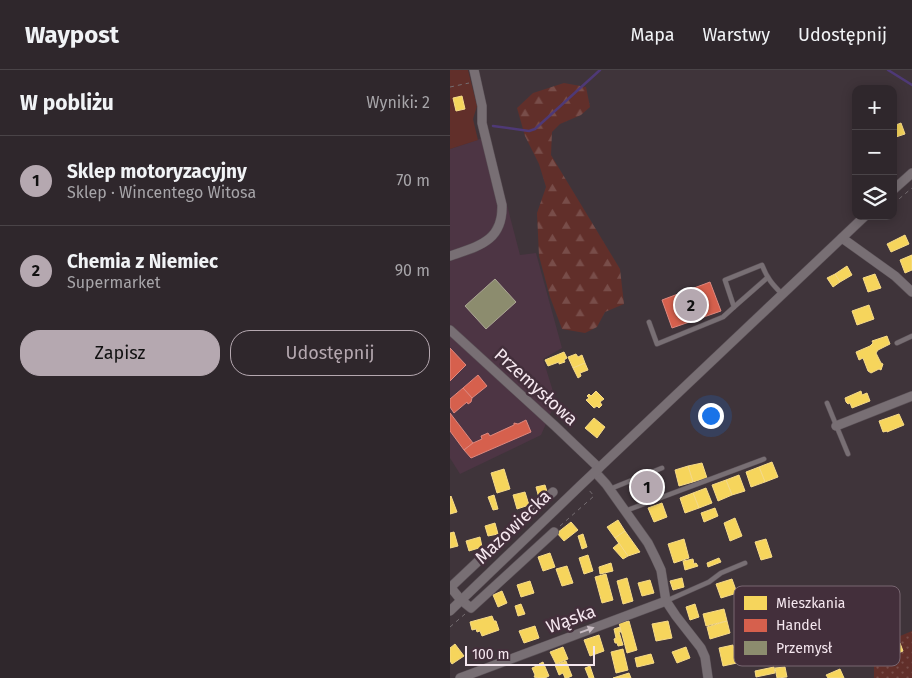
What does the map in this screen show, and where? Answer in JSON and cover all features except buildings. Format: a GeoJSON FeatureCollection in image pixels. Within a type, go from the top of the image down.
{"type":"FeatureCollection","features":[{"type":"Feature","properties":{"kind":"street"},"geometry":{"type":"LineString","coordinates":[[450,256],[480,246],[492,238],[503,216],[482,123],[482,106],[474,70]]}},
{"type":"Feature","properties":{"kind":"street"},"geometry":{"type":"LineString","coordinates":[[897,186],[912,173]]}},
{"type":"Feature","properties":{"kind":"street","name":"Mazowiecka"},"geometry":{"type":"LineString","coordinates":[[450,611],[861,220]]}},
{"type":"Feature","properties":{"kind":"street"},"geometry":{"type":"LineString","coordinates":[[842,238],[895,276],[912,292]]}},
{"type":"Feature","properties":{"kind":"street","name":"Przemysłowa"},"geometry":{"type":"LineString","coordinates":[[450,330],[555,426],[597,470],[656,557],[666,601]]}},
{"type":"Feature","properties":{"kind":"street"},"geometry":{"type":"LineString","coordinates":[[836,426],[912,396]]}},
{"type":"Feature","properties":{"kind":"street"},"geometry":{"type":"LineString","coordinates":[[553,492],[451,588],[471,608],[554,532]]}},
{"type":"Feature","properties":{"kind":"street"},"geometry":{"type":"LineString","coordinates":[[666,601],[701,648],[705,657],[708,678]]}},
{"type":"Feature","properties":{"kind":"street","name":"Wąska"},"geometry":{"type":"LineString","coordinates":[[460,678],[666,601]]}},
{"type":"Feature","properties":{"kind":"lane"},"geometry":{"type":"LineString","coordinates":[[734,307],[725,280],[762,265],[767,278],[782,294]]}},
{"type":"Feature","properties":{"kind":"lane"},"geometry":{"type":"LineString","coordinates":[[650,322],[657,344],[723,318],[767,278]]}},
{"type":"Feature","properties":{"kind":"lane"},"geometry":{"type":"LineString","coordinates":[[897,343],[912,336]]}},
{"type":"Feature","properties":{"kind":"lane"},"geometry":{"type":"LineString","coordinates":[[827,403],[848,454]]}},
{"type":"Feature","properties":{"kind":"lane"},"geometry":{"type":"LineString","coordinates":[[625,511],[764,459]]}},
{"type":"Feature","properties":{"kind":"lane"},"geometry":{"type":"LineString","coordinates":[[610,489],[662,468]]}},
{"type":"Feature","properties":{"kind":"lane"},"geometry":{"type":"LineString","coordinates":[[666,601],[709,582],[721,573],[745,563]]}},
{"type":"Feature","properties":{"kind":"path"},"geometry":{"type":"LineString","coordinates":[[450,87],[477,82]]}},
{"type":"Feature","properties":{"kind":"path"},"geometry":{"type":"LineString","coordinates":[[897,201],[912,188]]}},
{"type":"Feature","properties":{"kind":"path"},"geometry":{"type":"LineString","coordinates":[[554,532],[594,496],[582,484]]}},
{"type":"Feature","properties":{"kind":"path"},"geometry":{"type":"LineString","coordinates":[[450,626],[471,608]]}},
{"type":"Feature","properties":{"kind":"shaded area"},"geometry":{"type":"Polygon","coordinates":[[[489,136],[520,255],[536,253],[562,348],[543,359],[556,401],[541,435],[460,474],[450,458],[450,149],[489,136]]]}},
{"type":"Feature","properties":{"kind":"green space"},"geometry":{"type":"Polygon","coordinates":[[[450,70],[468,70],[477,106],[473,119],[478,140],[450,149],[450,70]]]}},
{"type":"Feature","properties":{"kind":"green space"},"geometry":{"type":"Polygon","coordinates":[[[564,83],[586,87],[590,107],[581,115],[560,124],[552,132],[551,155],[620,269],[624,304],[605,312],[597,327],[585,333],[562,329],[550,297],[539,256],[537,213],[546,187],[539,164],[525,136],[517,108],[533,93],[564,83]]]}},
{"type":"Feature","properties":{"kind":"green space"},"geometry":{"type":"Polygon","coordinates":[[[912,631],[912,678],[874,678],[874,666],[900,666],[900,636],[912,631]]]}},
{"type":"Feature","properties":{"kind":"waterway"},"geometry":{"type":"LineString","coordinates":[[493,126],[529,131],[535,129],[600,70]]}},
{"type":"Feature","properties":{"kind":"waterway"},"geometry":{"type":"LineString","coordinates":[[888,70],[912,85]]}},
{"type":"Feature","properties":{"kind":"place","name":"Chemia z Niemiec"},"geometry":{"type":"Point","coordinates":[691,305]}},
{"type":"Feature","properties":{"kind":"place","name":"Sklep motoryzacyjny"},"geometry":{"type":"Point","coordinates":[647,487]}}]}
